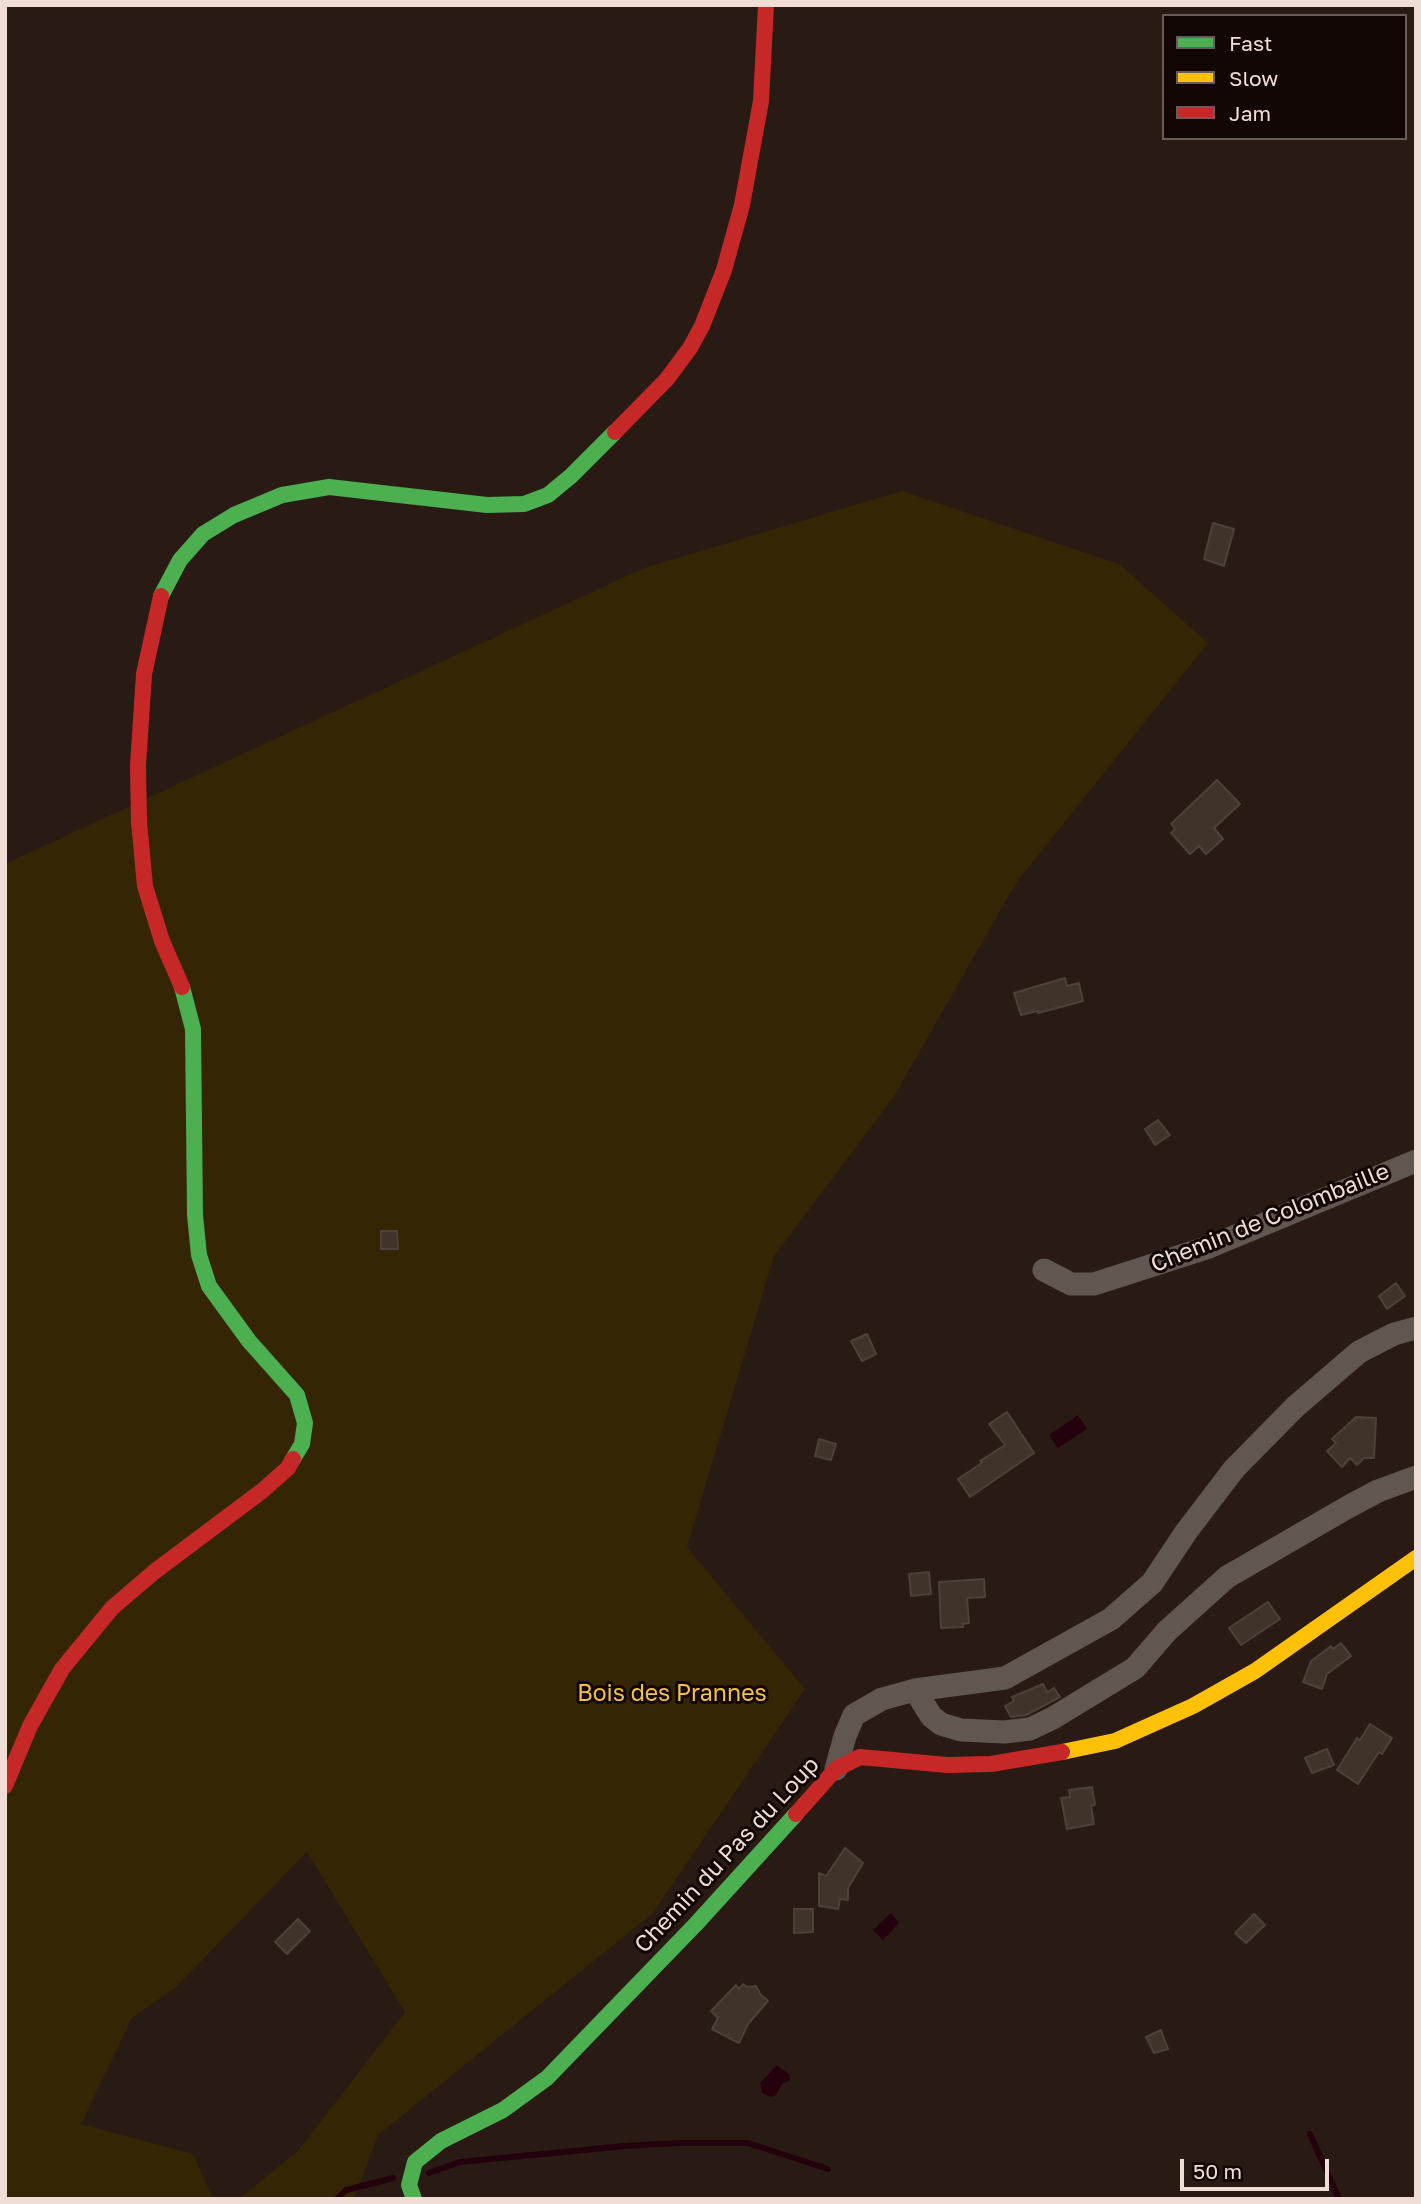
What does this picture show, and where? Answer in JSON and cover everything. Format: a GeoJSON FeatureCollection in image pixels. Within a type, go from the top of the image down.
{"type":"FeatureCollection","features":[{"type":"Feature","properties":{"kind":"street"},"geometry":{"type":"LineString","coordinates":[[5,1786],[30,1726],[62,1670],[112,1608],[288,1468],[302,1444],[305,1423],[297,1395],[248,1341],[209,1286],[199,1255],[194,1192],[193,1029],[182,986],[162,941],[145,886],[139,822],[138,765],[144,674],[162,591],[180,560],[203,534],[234,515],[282,495],[329,487],[474,503],[524,504],[548,495],[571,475],[667,379],[690,348],[702,326],[724,270],[742,205],[761,101],[766,5]]}},
{"type":"Feature","properties":{"kind":"street","name":"Chemin de Colombaille"},"geometry":{"type":"LineString","coordinates":[[1044,1270],[1072,1284],[1094,1284],[1209,1247],[1416,1161]]}},
{"type":"Feature","properties":{"kind":"street"},"geometry":{"type":"LineString","coordinates":[[836,1769],[854,1715],[882,1699],[915,1690],[1005,1678],[1111,1619],[1152,1583],[1186,1532],[1234,1469],[1295,1407],[1359,1352],[1416,1328]]}},
{"type":"Feature","properties":{"kind":"street"},"geometry":{"type":"LineString","coordinates":[[915,1690],[930,1716],[941,1724],[961,1731],[1004,1732],[1030,1729],[1135,1668],[1167,1631],[1227,1577],[1378,1491],[1416,1478]]}},
{"type":"Feature","properties":{"kind":"street","name":"Chemin du Pas du Loup"},"geometry":{"type":"LineString","coordinates":[[414,2199],[409,2185],[415,2162],[441,2141],[503,2109],[547,2078],[696,1924],[836,1769],[860,1758],[900,1759],[947,1765],[991,1764],[1041,1757],[1115,1741],[1193,1706],[1255,1671],[1416,1558]]}},
{"type":"Feature","properties":{"kind":"green space","name":"Bois des Prannes"},"geometry":{"type":"Polygon","coordinates":[[[902,491],[1119,564],[1208,643],[1016,883],[893,1098],[774,1256],[687,1547],[805,1689],[653,1913],[378,2135],[354,2199],[239,2199],[298,2151],[405,2012],[307,1852],[175,1988],[132,2018],[81,2124],[193,2154],[213,2199],[5,2199],[5,864],[644,568],[902,491]]]}},
{"type":"Feature","properties":{"kind":"shaded area"},"geometry":{"type":"Polygon","coordinates":[[[1078,1415],[1087,1429],[1058,1448],[1049,1435],[1078,1415]]]}},
{"type":"Feature","properties":{"kind":"shaded area"},"geometry":{"type":"Polygon","coordinates":[[[891,1913],[899,1923],[883,1940],[873,1930],[891,1913]]]}},
{"type":"Feature","properties":{"kind":"shaded area"},"geometry":{"type":"Polygon","coordinates":[[[777,2065],[789,2074],[790,2080],[782,2084],[776,2095],[771,2097],[762,2093],[760,2083],[777,2065]]]}},
{"type":"Feature","properties":{"kind":"building"},"geometry":{"type":"Polygon","coordinates":[[[1213,523],[1234,529],[1224,566],[1204,559],[1213,523]]]}},
{"type":"Feature","properties":{"kind":"building"},"geometry":{"type":"Polygon","coordinates":[[[1217,780],[1240,804],[1214,828],[1223,839],[1206,854],[1199,846],[1190,854],[1171,833],[1175,829],[1171,824],[1217,780]]]}},
{"type":"Feature","properties":{"kind":"building"},"geometry":{"type":"Polygon","coordinates":[[[1065,978],[1067,986],[1079,983],[1083,1001],[1021,1015],[1014,993],[1065,978]]]}},
{"type":"Feature","properties":{"kind":"building"},"geometry":{"type":"Polygon","coordinates":[[[1158,1120],[1170,1135],[1155,1145],[1145,1129],[1158,1120]]]}},
{"type":"Feature","properties":{"kind":"building"},"geometry":{"type":"Polygon","coordinates":[[[381,1231],[397,1231],[398,1249],[381,1249],[381,1231]]]}},
{"type":"Feature","properties":{"kind":"building"},"geometry":{"type":"Polygon","coordinates":[[[1396,1283],[1405,1296],[1387,1309],[1379,1296],[1396,1283]]]}},
{"type":"Feature","properties":{"kind":"building"},"geometry":{"type":"Polygon","coordinates":[[[867,1334],[876,1354],[862,1361],[851,1341],[867,1334]]]}},
{"type":"Feature","properties":{"kind":"building"},"geometry":{"type":"Polygon","coordinates":[[[1007,1412],[1034,1453],[970,1497],[958,1479],[1005,1445],[989,1424],[1007,1412]]]}},
{"type":"Feature","properties":{"kind":"building"},"geometry":{"type":"Polygon","coordinates":[[[1356,1417],[1376,1418],[1374,1458],[1364,1458],[1357,1465],[1350,1458],[1342,1467],[1327,1451],[1336,1443],[1332,1439],[1356,1417]]]}},
{"type":"Feature","properties":{"kind":"building"},"geometry":{"type":"Polygon","coordinates":[[[819,1439],[836,1444],[831,1460],[815,1456],[819,1439]]]}},
{"type":"Feature","properties":{"kind":"building"},"geometry":{"type":"Polygon","coordinates":[[[929,1572],[931,1594],[911,1596],[909,1574],[929,1572]]]}},
{"type":"Feature","properties":{"kind":"building"},"geometry":{"type":"Polygon","coordinates":[[[984,1579],[985,1597],[967,1598],[969,1623],[963,1624],[963,1627],[941,1628],[939,1582],[984,1579]]]}},
{"type":"Feature","properties":{"kind":"building"},"geometry":{"type":"Polygon","coordinates":[[[1268,1602],[1280,1619],[1241,1645],[1229,1628],[1268,1602]]]}},
{"type":"Feature","properties":{"kind":"building"},"geometry":{"type":"Polygon","coordinates":[[[1341,1643],[1351,1656],[1327,1674],[1322,1689],[1303,1682],[1311,1661],[1331,1646],[1333,1649],[1341,1643]]]}},
{"type":"Feature","properties":{"kind":"building"},"geometry":{"type":"Polygon","coordinates":[[[1043,1684],[1047,1692],[1054,1688],[1060,1697],[1026,1715],[1011,1717],[1005,1706],[1014,1701],[1012,1697],[1043,1684]]]}},
{"type":"Feature","properties":{"kind":"building"},"geometry":{"type":"Polygon","coordinates":[[[1370,1724],[1392,1738],[1382,1754],[1379,1752],[1358,1784],[1337,1770],[1357,1738],[1360,1740],[1370,1724]]]}},
{"type":"Feature","properties":{"kind":"building"},"geometry":{"type":"Polygon","coordinates":[[[1327,1749],[1334,1765],[1312,1773],[1305,1758],[1327,1749]]]}},
{"type":"Feature","properties":{"kind":"building"},"geometry":{"type":"Polygon","coordinates":[[[1092,1787],[1094,1824],[1067,1829],[1061,1798],[1070,1797],[1069,1790],[1092,1787]]]}},
{"type":"Feature","properties":{"kind":"building"},"geometry":{"type":"Polygon","coordinates":[[[845,1848],[863,1863],[848,1888],[848,1900],[840,1899],[838,1909],[819,1906],[819,1873],[826,1876],[845,1848]]]}},
{"type":"Feature","properties":{"kind":"building"},"geometry":{"type":"Polygon","coordinates":[[[794,1909],[813,1909],[813,1932],[794,1933],[794,1909]]]}},
{"type":"Feature","properties":{"kind":"building"},"geometry":{"type":"Polygon","coordinates":[[[1254,1914],[1265,1925],[1246,1943],[1235,1933],[1254,1914]]]}},
{"type":"Feature","properties":{"kind":"building"},"geometry":{"type":"Polygon","coordinates":[[[298,1919],[310,1931],[287,1954],[275,1942],[298,1919]]]}},
{"type":"Feature","properties":{"kind":"building"},"geometry":{"type":"Polygon","coordinates":[[[743,1984],[747,1987],[756,1986],[768,2001],[748,2024],[739,2043],[712,2029],[718,2018],[711,2011],[736,1985],[739,1989],[743,1984]]]}},
{"type":"Feature","properties":{"kind":"building"},"geometry":{"type":"Polygon","coordinates":[[[1161,2030],[1168,2049],[1154,2053],[1146,2037],[1161,2030]]]}},
{"type":"Feature","properties":{"kind":"waterway"},"geometry":{"type":"LineString","coordinates":[[1310,2134],[1339,2199]]}},
{"type":"Feature","properties":{"kind":"waterway"},"geometry":{"type":"LineString","coordinates":[[429,2173],[460,2162],[678,2143],[748,2143],[828,2169]]}},
{"type":"Feature","properties":{"kind":"waterway"},"geometry":{"type":"LineString","coordinates":[[337,2199],[346,2190],[393,2178]]}},
{"type":"Feature","properties":{"kind":"traffic: fast"},"geometry":{"type":"LineString","coordinates":[[161,596],[180,560],[203,534],[234,515],[282,495],[329,487],[487,505],[524,504],[548,495],[615,432]]}},
{"type":"Feature","properties":{"kind":"traffic: fast"},"geometry":{"type":"LineString","coordinates":[[182,987],[193,1029],[195,1215],[199,1255],[209,1286],[249,1341],[297,1395],[305,1423],[302,1444],[293,1459]]}},
{"type":"Feature","properties":{"kind":"traffic: fast"},"geometry":{"type":"LineString","coordinates":[[414,2199],[409,2185],[415,2162],[441,2141],[503,2110],[547,2078],[696,1924],[796,1814]]}},
{"type":"Feature","properties":{"kind":"traffic: slow"},"geometry":{"type":"LineString","coordinates":[[1062,1752],[1115,1741],[1193,1706],[1255,1671],[1416,1558]]}},
{"type":"Feature","properties":{"kind":"traffic: jam"},"geometry":{"type":"LineString","coordinates":[[615,432],[667,379],[690,348],[702,326],[724,270],[742,205],[761,101],[766,5]]}},
{"type":"Feature","properties":{"kind":"traffic: jam"},"geometry":{"type":"LineString","coordinates":[[161,596],[144,674],[138,765],[139,822],[145,886],[162,941],[182,987]]}},
{"type":"Feature","properties":{"kind":"traffic: jam"},"geometry":{"type":"LineString","coordinates":[[5,1786],[30,1726],[62,1669],[112,1608],[154,1572],[262,1491],[288,1468],[293,1459]]}},
{"type":"Feature","properties":{"kind":"traffic: jam"},"geometry":{"type":"LineString","coordinates":[[796,1814],[836,1769],[860,1757],[947,1765],[991,1764],[1062,1752]]}}]}
